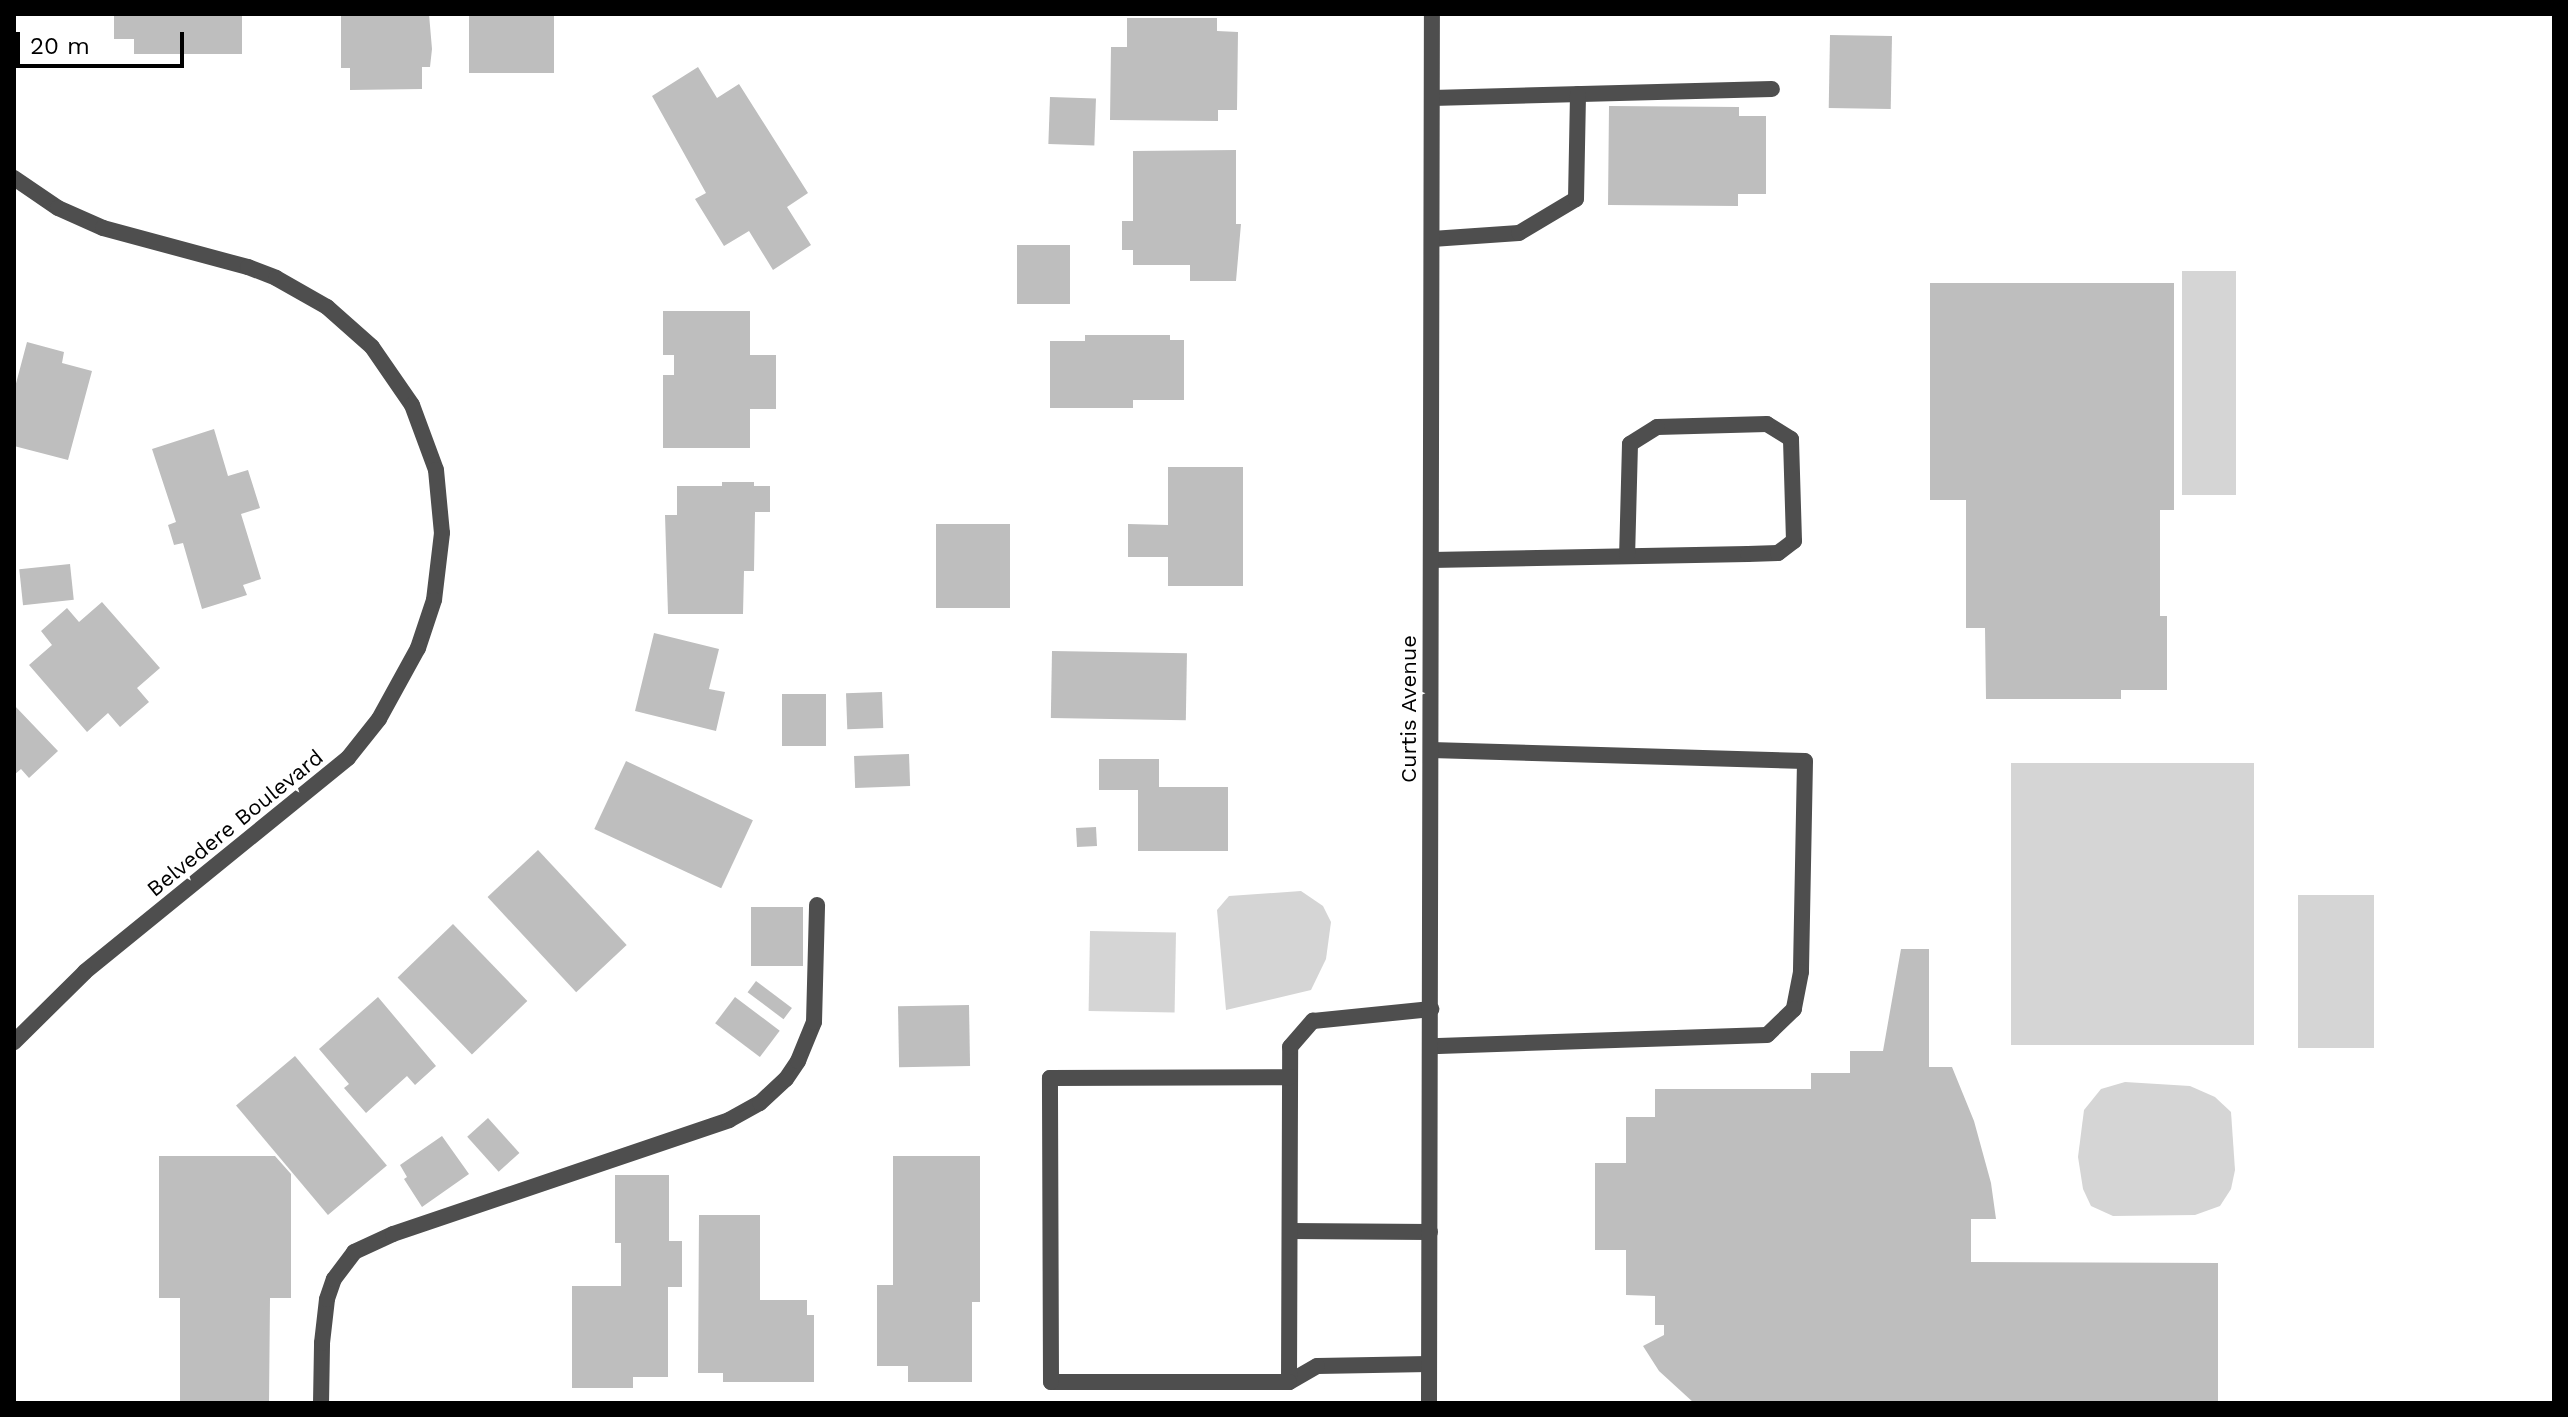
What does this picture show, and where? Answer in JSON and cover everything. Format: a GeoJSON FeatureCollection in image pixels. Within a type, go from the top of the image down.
{"type":"FeatureCollection","features":[{"type":"Feature","properties":{"kind":"street","name":"Curtis Avenue"},"geometry":{"type":"LineString","coordinates":[[1429,1403],[1432,14]]}},
{"type":"Feature","properties":{"kind":"street"},"geometry":{"type":"LineString","coordinates":[[1432,98],[1772,89]]}},
{"type":"Feature","properties":{"kind":"street"},"geometry":{"type":"LineString","coordinates":[[1432,239],[1519,233],[1576,199],[1578,94]]}},
{"type":"Feature","properties":{"kind":"street","name":"Belvedere Boulevard"},"geometry":{"type":"LineString","coordinates":[[14,178],[58,208],[103,228],[248,267],[276,278],[327,307],[372,347],[412,405],[436,470],[442,533],[434,600],[418,648],[379,719],[348,758],[85,972],[14,1042]]}},
{"type":"Feature","properties":{"kind":"street"},"geometry":{"type":"LineString","coordinates":[[1431,560],[1778,553],[1794,541],[1791,439],[1767,424],[1657,427],[1630,444],[1627,556]]}},
{"type":"Feature","properties":{"kind":"street"},"geometry":{"type":"LineString","coordinates":[[1431,750],[1805,761],[1801,972],[1794,1009],[1767,1035],[1431,1046]]}},
{"type":"Feature","properties":{"kind":"street"},"geometry":{"type":"LineString","coordinates":[[321,1403],[322,1343],[327,1299],[334,1279],[354,1252],[393,1234],[729,1120],[760,1103],[786,1079],[798,1061],[814,1022],[817,905]]}},
{"type":"Feature","properties":{"kind":"street"},"geometry":{"type":"LineString","coordinates":[[1289,1382],[1290,1047],[1313,1021],[1431,1009]]}},
{"type":"Feature","properties":{"kind":"street"},"geometry":{"type":"LineString","coordinates":[[1290,1077],[1050,1078],[1051,1382],[1289,1382],[1317,1366],[1429,1364]]}},
{"type":"Feature","properties":{"kind":"street"},"geometry":{"type":"LineString","coordinates":[[1290,1231],[1430,1232]]}},
{"type":"Feature","properties":{"kind":"shaded area"},"geometry":{"type":"Polygon","coordinates":[[[2182,271],[2236,271],[2236,495],[2182,495],[2182,271]]]}},
{"type":"Feature","properties":{"kind":"shaded area"},"geometry":{"type":"Polygon","coordinates":[[[2011,763],[2254,763],[2254,1045],[2011,1045],[2011,763]]]}},
{"type":"Feature","properties":{"kind":"shaded area"},"geometry":{"type":"Polygon","coordinates":[[[1301,891],[1323,906],[1331,922],[1326,959],[1311,990],[1226,1010],[1217,910],[1229,896],[1301,891]]]}},
{"type":"Feature","properties":{"kind":"shaded area"},"geometry":{"type":"Polygon","coordinates":[[[2298,895],[2374,895],[2374,1048],[2298,1048],[2298,895]]]}},
{"type":"Feature","properties":{"kind":"shaded area"},"geometry":{"type":"Polygon","coordinates":[[[1090,931],[1176,933],[1175,1012],[1089,1011],[1090,931]]]}},
{"type":"Feature","properties":{"kind":"shaded area"},"geometry":{"type":"Polygon","coordinates":[[[2125,1082],[2190,1086],[2215,1097],[2231,1112],[2235,1170],[2231,1189],[2220,1206],[2195,1215],[2113,1216],[2091,1206],[2083,1189],[2078,1157],[2084,1110],[2101,1089],[2125,1082]]]}},
{"type":"Feature","properties":{"kind":"building"},"geometry":{"type":"Polygon","coordinates":[[[114,14],[242,14],[242,54],[134,54],[134,39],[114,39],[114,14]]]}},
{"type":"Feature","properties":{"kind":"building"},"geometry":{"type":"Polygon","coordinates":[[[341,14],[429,14],[432,49],[430,67],[422,67],[422,89],[350,90],[350,68],[341,68],[341,14]]]}},
{"type":"Feature","properties":{"kind":"building"},"geometry":{"type":"Polygon","coordinates":[[[469,14],[554,14],[554,73],[469,73],[469,14]]]}},
{"type":"Feature","properties":{"kind":"building"},"geometry":{"type":"Polygon","coordinates":[[[1127,18],[1217,18],[1217,31],[1238,32],[1237,110],[1218,110],[1218,121],[1110,120],[1111,47],[1127,47],[1127,18]]]}},
{"type":"Feature","properties":{"kind":"building"},"geometry":{"type":"Polygon","coordinates":[[[1830,35],[1892,36],[1891,109],[1829,108],[1830,35]]]}},
{"type":"Feature","properties":{"kind":"building"},"geometry":{"type":"Polygon","coordinates":[[[698,67],[717,98],[739,84],[808,193],[787,207],[811,245],[773,270],[749,231],[724,246],[695,199],[706,193],[652,96],[698,67]]]}},
{"type":"Feature","properties":{"kind":"building"},"geometry":{"type":"Polygon","coordinates":[[[1050,97],[1096,99],[1094,146],[1048,144],[1050,97]]]}},
{"type":"Feature","properties":{"kind":"building"},"geometry":{"type":"Polygon","coordinates":[[[1609,106],[1739,107],[1739,116],[1766,116],[1766,194],[1738,194],[1738,206],[1608,205],[1609,106]]]}},
{"type":"Feature","properties":{"kind":"building"},"geometry":{"type":"Polygon","coordinates":[[[1236,150],[1236,224],[1241,224],[1236,281],[1190,281],[1190,265],[1133,265],[1133,250],[1122,250],[1122,221],[1133,221],[1133,151],[1236,150]]]}},
{"type":"Feature","properties":{"kind":"building"},"geometry":{"type":"Polygon","coordinates":[[[1017,245],[1070,245],[1070,304],[1017,304],[1017,245]]]}},
{"type":"Feature","properties":{"kind":"building"},"geometry":{"type":"Polygon","coordinates":[[[1930,283],[2174,283],[2174,510],[2160,510],[2160,616],[2167,616],[2167,690],[2121,690],[2121,699],[1986,699],[1985,628],[1966,628],[1966,500],[1930,500],[1930,283]]]}},
{"type":"Feature","properties":{"kind":"building"},"geometry":{"type":"Polygon","coordinates":[[[663,311],[750,311],[750,355],[776,355],[776,409],[750,409],[750,448],[663,448],[663,375],[674,375],[674,355],[663,355],[663,311]]]}},
{"type":"Feature","properties":{"kind":"building"},"geometry":{"type":"Polygon","coordinates":[[[1085,335],[1170,335],[1170,340],[1184,340],[1184,400],[1133,400],[1133,408],[1050,408],[1050,341],[1085,341],[1085,335]]]}},
{"type":"Feature","properties":{"kind":"building"},"geometry":{"type":"Polygon","coordinates":[[[27,342],[64,352],[62,363],[92,371],[68,460],[14,446],[14,391],[27,342]]]}},
{"type":"Feature","properties":{"kind":"building"},"geometry":{"type":"Polygon","coordinates":[[[214,429],[228,476],[248,470],[260,508],[241,514],[261,579],[243,585],[247,595],[202,609],[183,543],[174,545],[168,525],[176,522],[152,449],[214,429]]]}},
{"type":"Feature","properties":{"kind":"building"},"geometry":{"type":"Polygon","coordinates":[[[1168,467],[1243,467],[1243,586],[1168,586],[1168,557],[1128,557],[1128,524],[1168,525],[1168,467]]]}},
{"type":"Feature","properties":{"kind":"building"},"geometry":{"type":"Polygon","coordinates":[[[722,482],[754,482],[754,486],[770,486],[770,512],[755,512],[754,571],[744,571],[743,614],[668,614],[665,515],[677,515],[677,486],[722,486],[722,482]]]}},
{"type":"Feature","properties":{"kind":"building"},"geometry":{"type":"Polygon","coordinates":[[[936,524],[1010,524],[1010,608],[936,608],[936,524]]]}},
{"type":"Feature","properties":{"kind":"building"},"geometry":{"type":"Polygon","coordinates":[[[70,564],[74,600],[23,605],[19,569],[70,564]]]}},
{"type":"Feature","properties":{"kind":"building"},"geometry":{"type":"Polygon","coordinates":[[[102,602],[160,668],[137,688],[149,702],[120,727],[108,713],[87,732],[29,665],[52,645],[41,631],[67,608],[79,622],[102,602]]]}},
{"type":"Feature","properties":{"kind":"building"},"geometry":{"type":"Polygon","coordinates":[[[654,633],[719,649],[709,689],[725,692],[716,731],[635,711],[654,633]]]}},
{"type":"Feature","properties":{"kind":"building"},"geometry":{"type":"Polygon","coordinates":[[[1052,651],[1187,653],[1186,720],[1051,718],[1052,651]]]}},
{"type":"Feature","properties":{"kind":"building"},"geometry":{"type":"Polygon","coordinates":[[[882,692],[883,728],[847,729],[846,693],[882,692]]]}},
{"type":"Feature","properties":{"kind":"building"},"geometry":{"type":"Polygon","coordinates":[[[782,694],[826,694],[826,746],[782,746],[782,694]]]}},
{"type":"Feature","properties":{"kind":"building"},"geometry":{"type":"Polygon","coordinates":[[[14,705],[58,751],[29,778],[21,769],[14,775],[14,705]]]}},
{"type":"Feature","properties":{"kind":"building"},"geometry":{"type":"Polygon","coordinates":[[[909,754],[910,786],[855,788],[854,756],[909,754]]]}},
{"type":"Feature","properties":{"kind":"building"},"geometry":{"type":"Polygon","coordinates":[[[1099,759],[1159,759],[1159,787],[1228,787],[1228,851],[1138,851],[1138,790],[1099,790],[1099,759]]]}},
{"type":"Feature","properties":{"kind":"building"},"geometry":{"type":"Polygon","coordinates":[[[626,761],[753,820],[721,888],[594,829],[626,761]]]}},
{"type":"Feature","properties":{"kind":"building"},"geometry":{"type":"Polygon","coordinates":[[[1096,827],[1097,846],[1077,847],[1076,828],[1096,827]]]}},
{"type":"Feature","properties":{"kind":"building"},"geometry":{"type":"Polygon","coordinates":[[[538,850],[627,945],[576,992],[488,897],[538,850]]]}},
{"type":"Feature","properties":{"kind":"building"},"geometry":{"type":"Polygon","coordinates":[[[751,907],[803,907],[803,966],[751,966],[751,907]]]}},
{"type":"Feature","properties":{"kind":"building"},"geometry":{"type":"Polygon","coordinates":[[[453,924],[527,1001],[472,1054],[398,977],[453,924]]]}},
{"type":"Feature","properties":{"kind":"building"},"geometry":{"type":"Polygon","coordinates":[[[1901,949],[1929,949],[1929,1067],[1952,1067],[1974,1121],[1991,1183],[1996,1219],[1971,1219],[1971,1262],[2218,1263],[2218,1403],[1694,1403],[1659,1371],[1643,1346],[1664,1335],[1664,1325],[1655,1325],[1655,1296],[1626,1295],[1626,1250],[1595,1250],[1595,1163],[1626,1163],[1626,1117],[1655,1117],[1655,1089],[1811,1089],[1811,1073],[1850,1073],[1850,1051],[1883,1051],[1901,949]]]}},
{"type":"Feature","properties":{"kind":"building"},"geometry":{"type":"Polygon","coordinates":[[[756,981],[792,1008],[784,1019],[748,992],[756,981]]]}},
{"type":"Feature","properties":{"kind":"building"},"geometry":{"type":"Polygon","coordinates":[[[378,997],[436,1066],[415,1085],[407,1076],[366,1113],[344,1088],[349,1084],[319,1049],[378,997]]]}},
{"type":"Feature","properties":{"kind":"building"},"geometry":{"type":"Polygon","coordinates":[[[735,997],[780,1031],[760,1057],[715,1023],[735,997]]]}},
{"type":"Feature","properties":{"kind":"building"},"geometry":{"type":"Polygon","coordinates":[[[969,1005],[970,1066],[899,1067],[898,1006],[969,1005]]]}},
{"type":"Feature","properties":{"kind":"building"},"geometry":{"type":"Polygon","coordinates":[[[295,1056],[387,1166],[328,1215],[236,1105],[295,1056]]]}},
{"type":"Feature","properties":{"kind":"building"},"geometry":{"type":"Polygon","coordinates":[[[488,1118],[519,1153],[499,1172],[467,1137],[488,1118]]]}},
{"type":"Feature","properties":{"kind":"building"},"geometry":{"type":"Polygon","coordinates":[[[442,1136],[469,1174],[422,1207],[404,1179],[407,1177],[400,1165],[442,1136]]]}},
{"type":"Feature","properties":{"kind":"building"},"geometry":{"type":"Polygon","coordinates":[[[159,1156],[275,1156],[291,1174],[291,1298],[270,1298],[269,1403],[180,1403],[180,1298],[159,1298],[159,1156]]]}},
{"type":"Feature","properties":{"kind":"building"},"geometry":{"type":"Polygon","coordinates":[[[893,1156],[980,1156],[980,1302],[972,1302],[972,1382],[908,1382],[908,1366],[877,1366],[877,1285],[893,1285],[893,1156]]]}},
{"type":"Feature","properties":{"kind":"building"},"geometry":{"type":"Polygon","coordinates":[[[615,1175],[669,1175],[669,1241],[682,1241],[682,1287],[668,1287],[668,1377],[633,1377],[633,1388],[572,1388],[572,1286],[621,1286],[621,1243],[615,1243],[615,1175]]]}},
{"type":"Feature","properties":{"kind":"building"},"geometry":{"type":"Polygon","coordinates":[[[699,1215],[760,1215],[760,1300],[807,1300],[807,1315],[814,1315],[814,1382],[723,1382],[723,1373],[698,1373],[699,1215]]]}}]}
